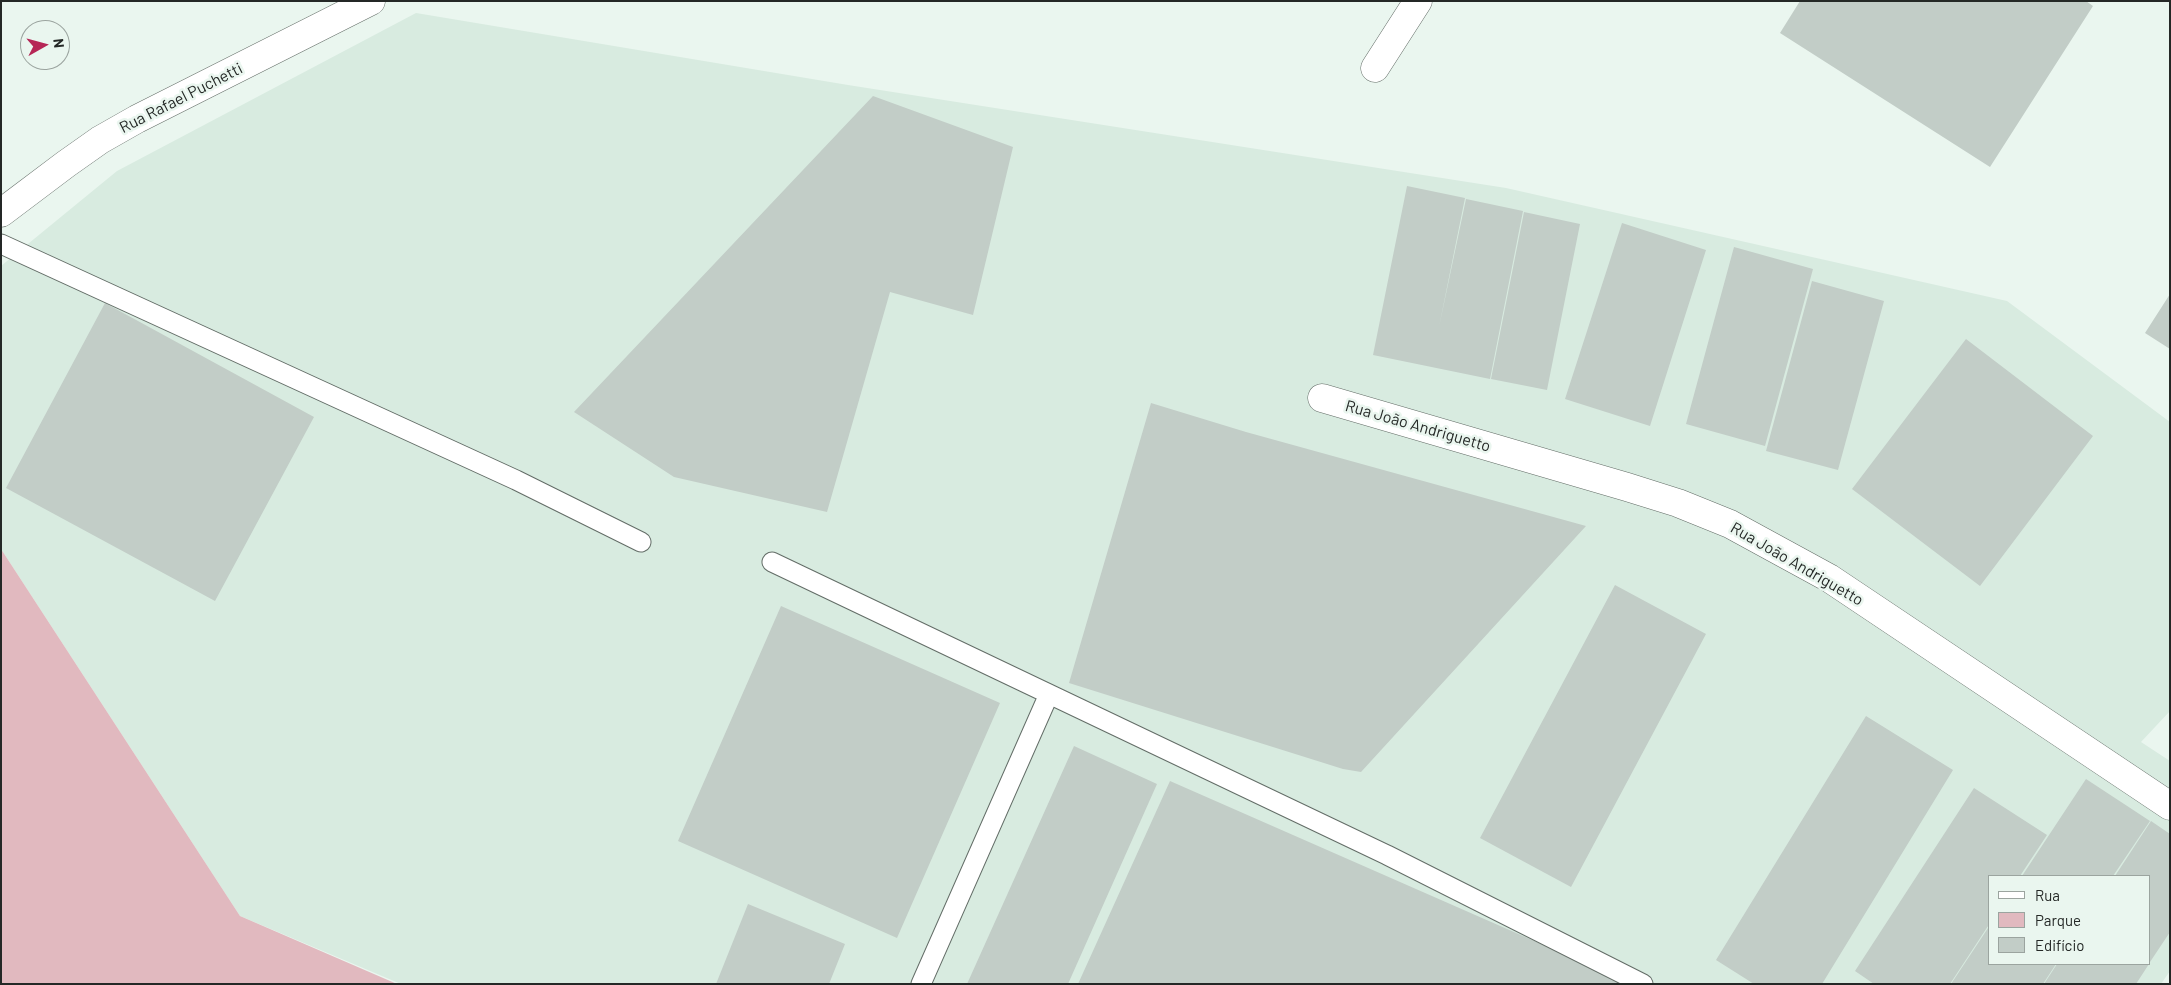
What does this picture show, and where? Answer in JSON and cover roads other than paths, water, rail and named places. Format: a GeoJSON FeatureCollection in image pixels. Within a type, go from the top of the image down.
{"type":"FeatureCollection","features":[{"type":"Feature","properties":{"kind":"street","name":"Rua Rafael Puchetti"},"geometry":{"type":"LineString","coordinates":[[1,213],[66,164],[130,123],[371,1]]}},
{"type":"Feature","properties":{"kind":"street"},"geometry":{"type":"LineString","coordinates":[[1375,68],[1418,1]]}},
{"type":"Feature","properties":{"kind":"street","name":"Rua João Andriguetto"},"geometry":{"type":"LineString","coordinates":[[1322,398],[1627,486],[1678,503],[1730,524],[1829,578],[2170,806]]}},
{"type":"Feature","properties":{"kind":"lane"},"geometry":{"type":"LineString","coordinates":[[1,244],[516,480],[641,542]]}},
{"type":"Feature","properties":{"kind":"lane"},"geometry":{"type":"LineString","coordinates":[[772,562],[1387,855],[1643,984]]}},
{"type":"Feature","properties":{"kind":"lane"},"geometry":{"type":"LineString","coordinates":[[921,984],[1049,694]]}}]}
